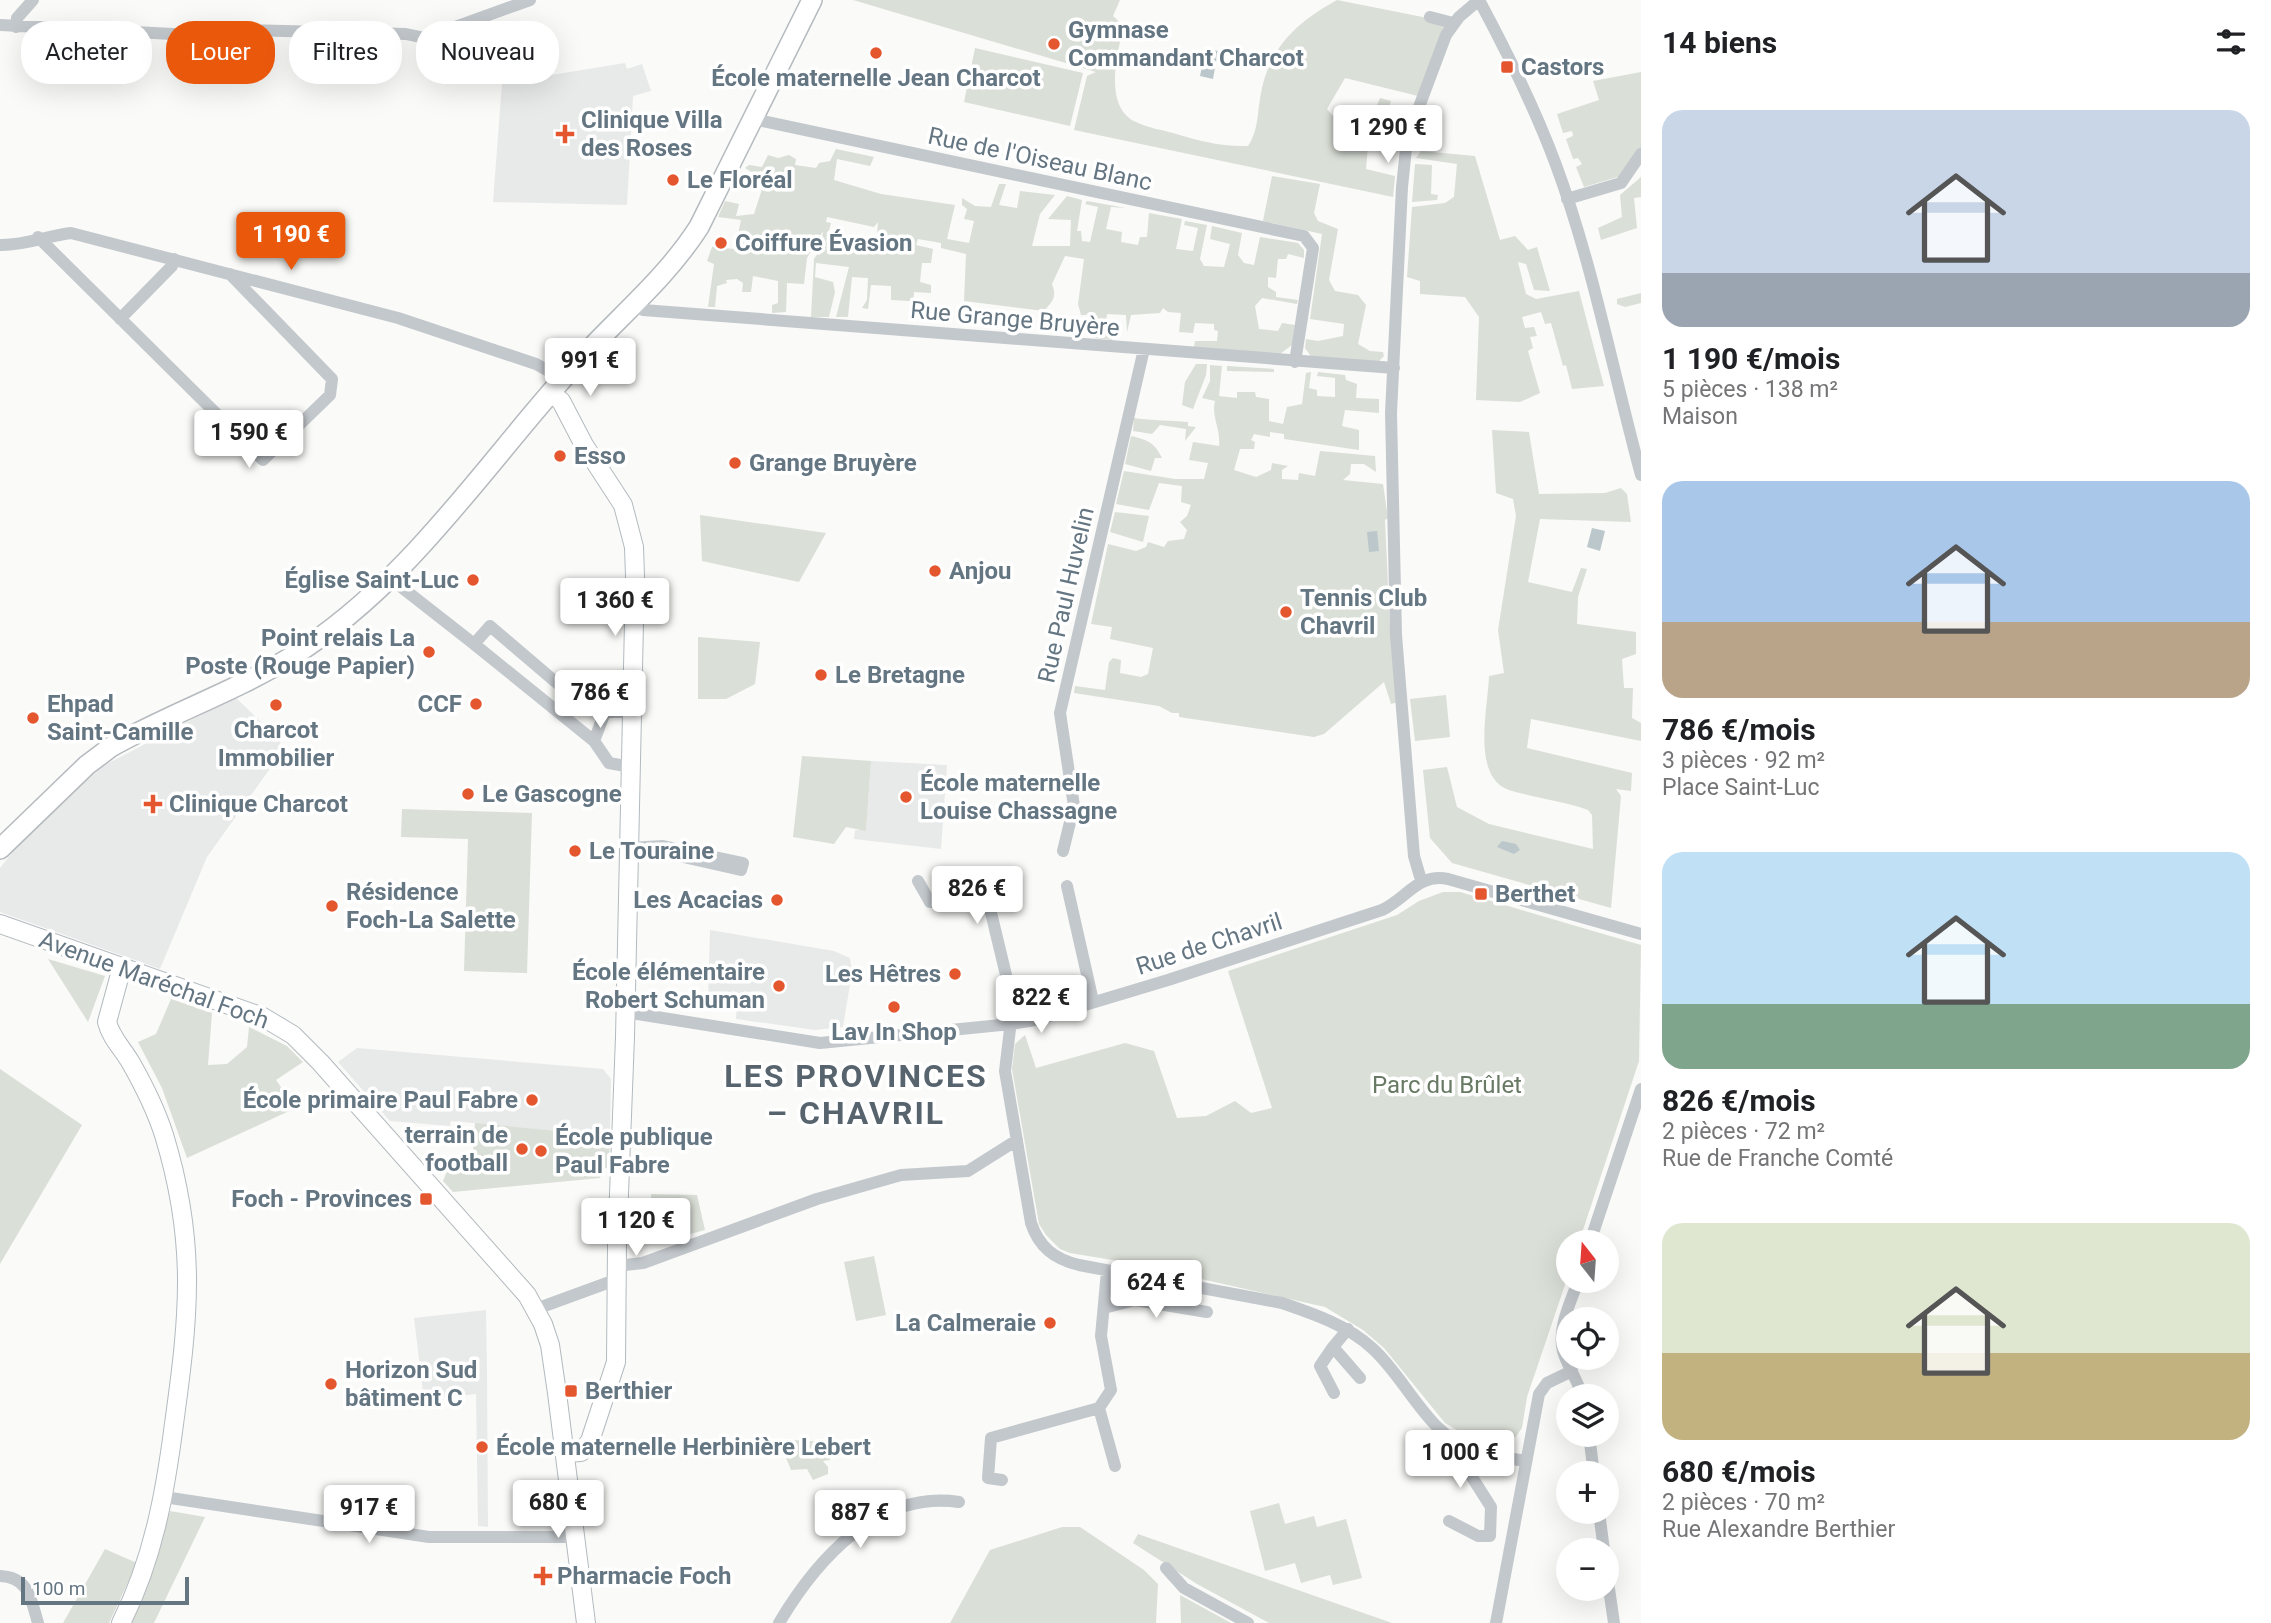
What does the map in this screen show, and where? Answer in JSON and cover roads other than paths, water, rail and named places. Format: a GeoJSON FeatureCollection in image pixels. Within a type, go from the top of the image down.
{"type":"FeatureCollection","features":[{"type":"Feature","properties":{"kind":"main road"},"geometry":{"type":"LineString","coordinates":[[0,849],[87,765],[111,747],[291,657],[359,609],[391,579],[581,359],[635,306],[681,255],[699,227],[812,0]]}},
{"type":"Feature","properties":{"kind":"main road"},"geometry":{"type":"LineString","coordinates":[[578,433],[569,386],[581,359]]}},
{"type":"Feature","properties":{"kind":"main road"},"geometry":{"type":"LineString","coordinates":[[552,392],[561,401],[578,433],[612,484],[630,526],[635,576],[617,1362],[590,1441],[581,1452],[566,1453]]}},
{"type":"Feature","properties":{"kind":"main road","name":"Avenue Maréchal Foch"},"geometry":{"type":"LineString","coordinates":[[0,925],[253,1013],[293,1035],[502,1266],[536,1309],[550,1345],[577,1537],[586,1623]]}},
{"type":"Feature","properties":{"kind":"main road"},"geometry":{"type":"LineString","coordinates":[[121,1623],[149,1556],[164,1497],[188,1323],[185,1221],[158,1118],[141,1081],[110,1033],[107,1022],[122,967]]}},
{"type":"Feature","properties":{"kind":"street"},"geometry":{"type":"LineString","coordinates":[[16,27],[17,18],[33,0]]}},
{"type":"Feature","properties":{"kind":"street"},"geometry":{"type":"LineString","coordinates":[[0,26],[211,36],[230,36],[247,30],[406,34],[425,38],[530,0]]}},
{"type":"Feature","properties":{"kind":"street"},"geometry":{"type":"LineString","coordinates":[[1641,475],[1567,199],[1538,117],[1479,0],[1453,23],[1407,139],[1395,289],[1391,413],[1396,635],[1414,856],[1421,880],[1448,879],[1641,934]]}},
{"type":"Feature","properties":{"kind":"street"},"geometry":{"type":"LineString","coordinates":[[1430,17],[1453,23]]}},
{"type":"Feature","properties":{"kind":"street","name":"Rue de l'Oiseau Blanc"},"geometry":{"type":"LineString","coordinates":[[753,119],[1304,236],[1314,248],[1294,362]]}},
{"type":"Feature","properties":{"kind":"street"},"geometry":{"type":"LineString","coordinates":[[1567,199],[1621,183],[1641,154]]}},
{"type":"Feature","properties":{"kind":"street"},"geometry":{"type":"LineString","coordinates":[[0,245],[13,245],[38,237],[71,233],[229,272],[398,318],[536,364],[552,392]]}},
{"type":"Feature","properties":{"kind":"street"},"geometry":{"type":"LineString","coordinates":[[38,237],[263,460],[330,394],[332,379],[229,272]]}},
{"type":"Feature","properties":{"kind":"street"},"geometry":{"type":"LineString","coordinates":[[120,319],[172,266],[174,259]]}},
{"type":"Feature","properties":{"kind":"street","name":"Rue Grange Bruyère"},"geometry":{"type":"LineString","coordinates":[[635,306],[643,310],[1394,368]]}},
{"type":"Feature","properties":{"kind":"street","name":"Rue Paul Huvelin"},"geometry":{"type":"LineString","coordinates":[[1063,851],[1074,806],[1060,713],[1144,349]]}},
{"type":"Feature","properties":{"kind":"street"},"geometry":{"type":"LineString","coordinates":[[391,579],[594,741],[609,763],[631,768]]}},
{"type":"Feature","properties":{"kind":"street"},"geometry":{"type":"LineString","coordinates":[[474,644],[490,626],[589,709],[632,712]]}},
{"type":"Feature","properties":{"kind":"street"},"geometry":{"type":"LineString","coordinates":[[577,728],[587,721],[589,709]]}},
{"type":"Feature","properties":{"kind":"street"},"geometry":{"type":"LineString","coordinates":[[594,741],[605,712]]}},
{"type":"Feature","properties":{"kind":"street"},"geometry":{"type":"LineString","coordinates":[[629,848],[648,849],[741,870],[743,863],[663,846],[648,849]]}},
{"type":"Feature","properties":{"kind":"street","name":"Rue de Chavril"},"geometry":{"type":"LineString","coordinates":[[625,1012],[820,1042],[1011,1024],[1035,1020],[1168,980],[1382,910],[1400,900],[1421,880]]}},
{"type":"Feature","properties":{"kind":"street"},"geometry":{"type":"LineString","coordinates":[[918,881],[930,902],[987,896],[1013,1004],[1004,1060],[1031,1223],[1040,1244],[1065,1261],[1282,1303],[1348,1329],[1373,1349],[1433,1423],[1476,1451],[1525,1461]]}},
{"type":"Feature","properties":{"kind":"street"},"geometry":{"type":"LineString","coordinates":[[1067,886],[1093,1001]]}},
{"type":"Feature","properties":{"kind":"street"},"geometry":{"type":"LineString","coordinates":[[1594,1230],[1641,1089]]}},
{"type":"Feature","properties":{"kind":"street"},"geometry":{"type":"LineString","coordinates":[[536,1309],[617,1272],[849,1190],[901,1175],[968,1171],[1017,1140]]}},
{"type":"Feature","properties":{"kind":"street"},"geometry":{"type":"LineString","coordinates":[[1002,1480],[988,1478],[991,1438],[1098,1408],[1111,1390],[1101,1336],[1107,1271]]}},
{"type":"Feature","properties":{"kind":"street"},"geometry":{"type":"LineString","coordinates":[[1574,1293],[1562,1328],[1563,1351],[1577,1384]]}},
{"type":"Feature","properties":{"kind":"street"},"geometry":{"type":"LineString","coordinates":[[1104,1308],[1135,1300],[1208,1312]]}},
{"type":"Feature","properties":{"kind":"street"},"geometry":{"type":"LineString","coordinates":[[1334,1392],[1320,1366],[1348,1329]]}},
{"type":"Feature","properties":{"kind":"street"},"geometry":{"type":"LineString","coordinates":[[1333,1348],[1360,1378]]}},
{"type":"Feature","properties":{"kind":"street"},"geometry":{"type":"LineString","coordinates":[[1496,1623],[1539,1394],[1547,1383],[1572,1371]]}},
{"type":"Feature","properties":{"kind":"street"},"geometry":{"type":"LineString","coordinates":[[1098,1408],[1115,1465]]}},
{"type":"Feature","properties":{"kind":"street"},"geometry":{"type":"LineString","coordinates":[[1448,1521],[1478,1536],[1490,1536],[1490,1507],[1463,1463],[1465,1446]]}},
{"type":"Feature","properties":{"kind":"street"},"geometry":{"type":"LineString","coordinates":[[164,1497],[429,1538],[577,1537]]}},
{"type":"Feature","properties":{"kind":"street"},"geometry":{"type":"LineString","coordinates":[[779,1623],[836,1546],[870,1522],[906,1504],[936,1498],[959,1502]]}},
{"type":"Feature","properties":{"kind":"street"},"geometry":{"type":"LineString","coordinates":[[1166,1568],[1184,1588],[1248,1623]]}},
{"type":"Feature","properties":{"kind":"street"},"geometry":{"type":"LineString","coordinates":[[0,1576],[23,1582],[28,1589],[38,1623]]}},
{"type":"Feature","properties":{"kind":"street"},"geometry":{"type":"LineString","coordinates":[[1611,1601],[1614,1623]]}},
{"type":"Feature","properties":{"kind":"place","name":"Gymnase Commandant Charcot"},"geometry":{"type":"Point","coordinates":[1054,44]}},
{"type":"Feature","properties":{"kind":"place","name":"École maternelle Jean Charcot"},"geometry":{"type":"Point","coordinates":[876,53]}},
{"type":"Feature","properties":{"kind":"place","name":"Castors"},"geometry":{"type":"Point","coordinates":[1507,67]}},
{"type":"Feature","properties":{"kind":"place","name":"Clinique Villa des Roses"},"geometry":{"type":"Point","coordinates":[565,134]}},
{"type":"Feature","properties":{"kind":"place","name":"Le Floréal"},"geometry":{"type":"Point","coordinates":[673,180]}},
{"type":"Feature","properties":{"kind":"place","name":"Coiffure Évasion"},"geometry":{"type":"Point","coordinates":[721,243]}},
{"type":"Feature","properties":{"kind":"place","name":"Esso"},"geometry":{"type":"Point","coordinates":[560,456]}},
{"type":"Feature","properties":{"kind":"place","name":"Grange Bruyère"},"geometry":{"type":"Point","coordinates":[735,463]}},
{"type":"Feature","properties":{"kind":"place","name":"Anjou"},"geometry":{"type":"Point","coordinates":[935,571]}},
{"type":"Feature","properties":{"kind":"place","name":"Église Saint-Luc"},"geometry":{"type":"Point","coordinates":[473,580]}},
{"type":"Feature","properties":{"kind":"place","name":"Tennis Club Chavril"},"geometry":{"type":"Point","coordinates":[1286,612]}},
{"type":"Feature","properties":{"kind":"place","name":"Point relais La Poste (Rouge Papier)"},"geometry":{"type":"Point","coordinates":[429,652]}},
{"type":"Feature","properties":{"kind":"place","name":"Le Bretagne"},"geometry":{"type":"Point","coordinates":[821,675]}},
{"type":"Feature","properties":{"kind":"place","name":"CCF"},"geometry":{"type":"Point","coordinates":[476,704]}},
{"type":"Feature","properties":{"kind":"place","name":"Charcot Immobilier"},"geometry":{"type":"Point","coordinates":[276,705]}},
{"type":"Feature","properties":{"kind":"place","name":"Ehpad Saint-Camille"},"geometry":{"type":"Point","coordinates":[33,718]}},
{"type":"Feature","properties":{"kind":"place","name":"Le Gascogne"},"geometry":{"type":"Point","coordinates":[468,794]}},
{"type":"Feature","properties":{"kind":"place","name":"École maternelle Louise Chassagne"},"geometry":{"type":"Point","coordinates":[906,797]}},
{"type":"Feature","properties":{"kind":"place","name":"Clinique Charcot"},"geometry":{"type":"Point","coordinates":[153,804]}},
{"type":"Feature","properties":{"kind":"place","name":"Le Touraine"},"geometry":{"type":"Point","coordinates":[575,851]}},
{"type":"Feature","properties":{"kind":"place","name":"Berthet"},"geometry":{"type":"Point","coordinates":[1481,894]}},
{"type":"Feature","properties":{"kind":"place","name":"Les Acacias"},"geometry":{"type":"Point","coordinates":[777,900]}},
{"type":"Feature","properties":{"kind":"place","name":"Résidence Foch-La Salette"},"geometry":{"type":"Point","coordinates":[332,906]}},
{"type":"Feature","properties":{"kind":"place","name":"Les Hêtres"},"geometry":{"type":"Point","coordinates":[955,974]}},
{"type":"Feature","properties":{"kind":"place","name":"École élémentaire Robert Schuman"},"geometry":{"type":"Point","coordinates":[779,986]}},
{"type":"Feature","properties":{"kind":"place","name":"Lav In Shop"},"geometry":{"type":"Point","coordinates":[894,1007]}},
{"type":"Feature","properties":{"kind":"place","name":"École primaire Paul Fabre"},"geometry":{"type":"Point","coordinates":[532,1100]}},
{"type":"Feature","properties":{"kind":"place","name":"terrain de football"},"geometry":{"type":"Point","coordinates":[522,1149]}},
{"type":"Feature","properties":{"kind":"place","name":"École publique Paul Fabre"},"geometry":{"type":"Point","coordinates":[541,1151]}},
{"type":"Feature","properties":{"kind":"place","name":"Foch - Provinces"},"geometry":{"type":"Point","coordinates":[426,1199]}},
{"type":"Feature","properties":{"kind":"place","name":"La Calmeraie"},"geometry":{"type":"Point","coordinates":[1050,1323]}},
{"type":"Feature","properties":{"kind":"place","name":"Horizon Sud bâtiment C"},"geometry":{"type":"Point","coordinates":[331,1384]}},
{"type":"Feature","properties":{"kind":"place","name":"Berthier"},"geometry":{"type":"Point","coordinates":[571,1391]}},
{"type":"Feature","properties":{"kind":"place","name":"École maternelle Herbinière Lebert"},"geometry":{"type":"Point","coordinates":[482,1447]}},
{"type":"Feature","properties":{"kind":"place","name":"Pharmacie Foch"},"geometry":{"type":"Point","coordinates":[543,1576]}},
{"type":"Feature","properties":{"kind":"district","name":"LES PROVINCES – CHAVRIL"},"geometry":{"type":"Point","coordinates":[856,1094]}},
{"type":"Feature","properties":{"kind":"park label","name":"Parc du Brûlet"},"geometry":{"type":"Point","coordinates":[1447,1085]}}]}
